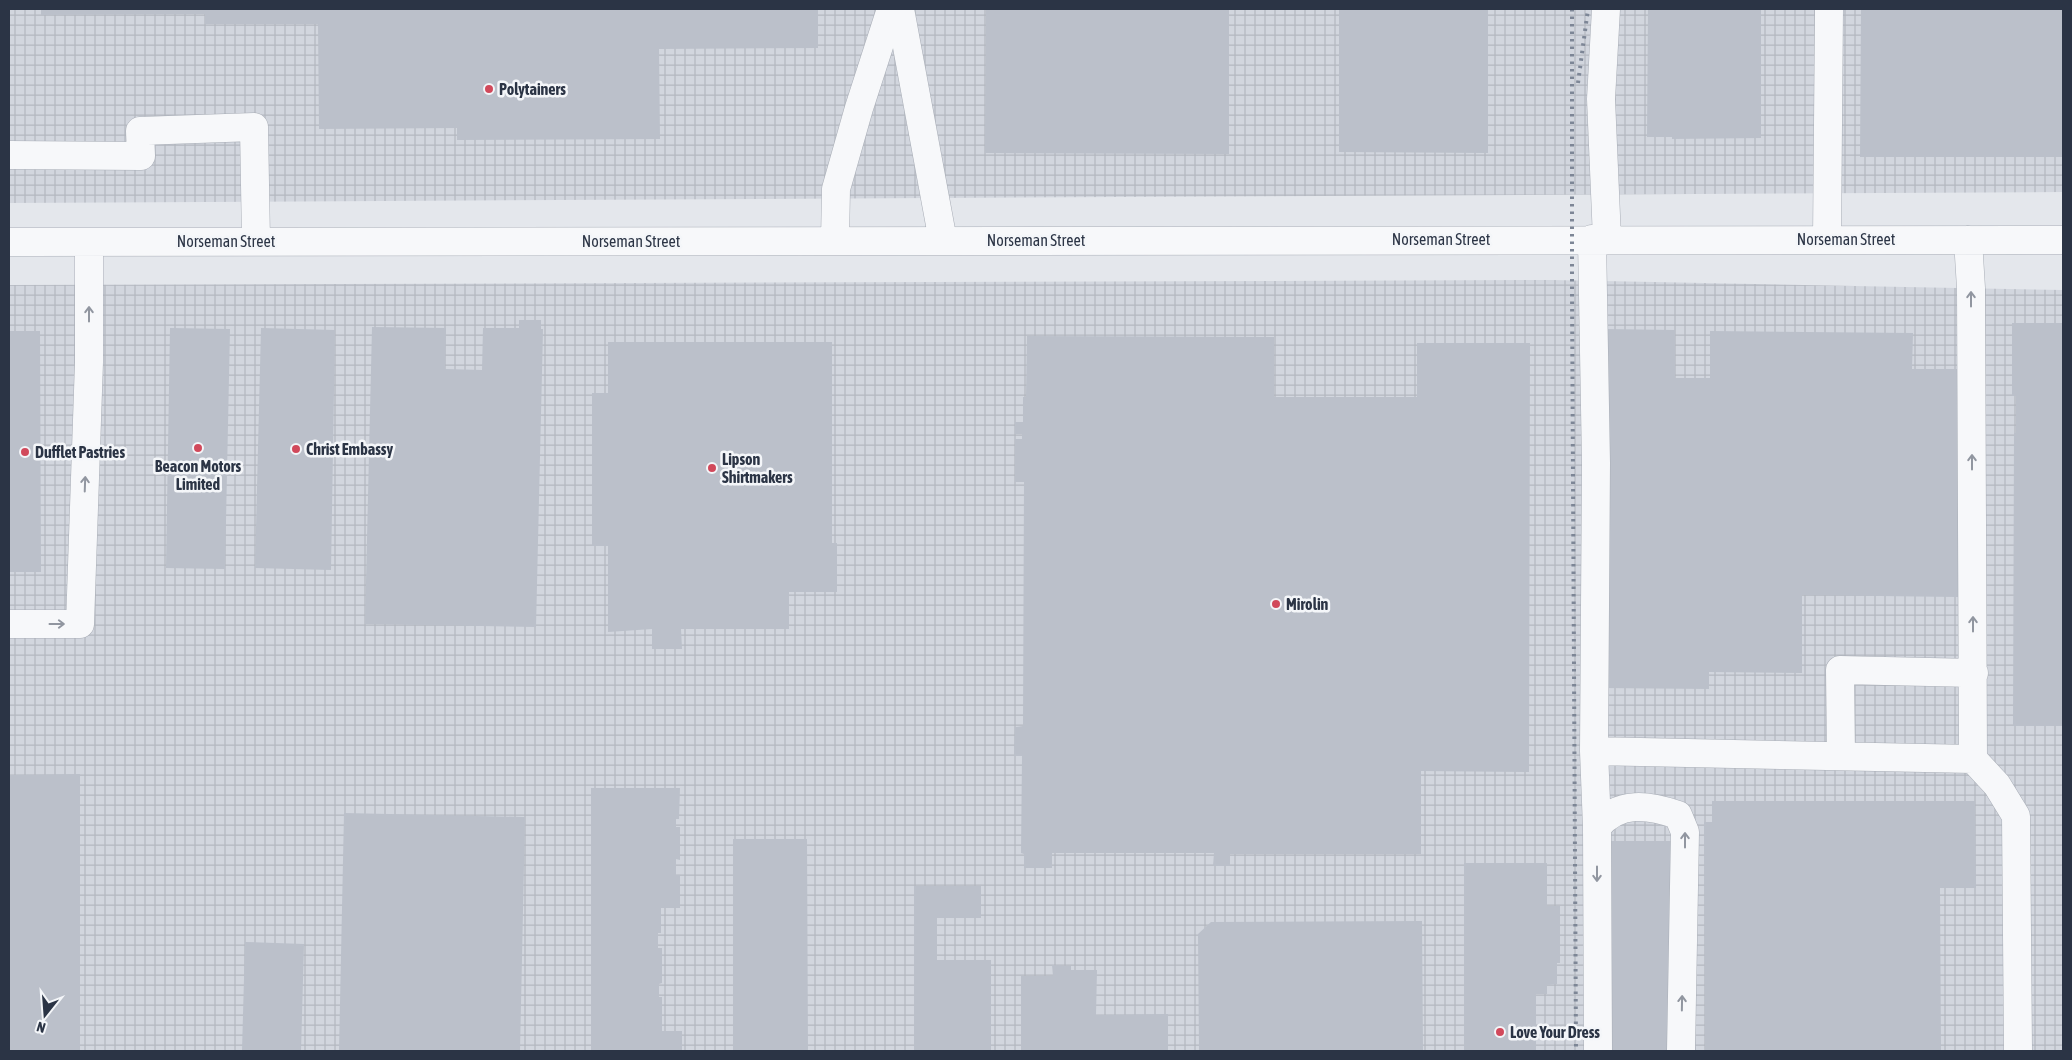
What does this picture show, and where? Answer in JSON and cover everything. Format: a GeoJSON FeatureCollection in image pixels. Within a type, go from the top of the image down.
{"type":"FeatureCollection","features":[{"type":"Feature","properties":{"kind":"street"},"geometry":{"type":"LineString","coordinates":[[835,241],[836,189],[859,108],[891,9]]}},
{"type":"Feature","properties":{"kind":"street"},"geometry":{"type":"LineString","coordinates":[[900,9],[943,240]]}},
{"type":"Feature","properties":{"kind":"street"},"geometry":{"type":"LineString","coordinates":[[1598,1051],[1597,827],[1594,716],[1601,99],[1606,9]]}},
{"type":"Feature","properties":{"kind":"street"},"geometry":{"type":"LineString","coordinates":[[1828,239],[1829,9]]}},
{"type":"Feature","properties":{"kind":"street"},"geometry":{"type":"LineString","coordinates":[[9,156],[140,156],[140,130],[254,127],[256,241]]}},
{"type":"Feature","properties":{"kind":"street"},"geometry":{"type":"LineString","coordinates":[[1968,240],[1971,288],[1973,759],[1997,785],[2016,816],[2018,1051]]}},
{"type":"Feature","properties":{"kind":"street","name":"Norseman Street"},"geometry":{"type":"LineString","coordinates":[[9,242],[2063,240]]}},
{"type":"Feature","properties":{"kind":"street"},"geometry":{"type":"LineString","coordinates":[[9,624],[80,624],[89,362],[89,242]]}},
{"type":"Feature","properties":{"kind":"street"},"geometry":{"type":"LineString","coordinates":[[1841,756],[1840,670],[1974,673]]}},
{"type":"Feature","properties":{"kind":"street"},"geometry":{"type":"LineString","coordinates":[[1594,751],[1973,759]]}},
{"type":"Feature","properties":{"kind":"street"},"geometry":{"type":"LineString","coordinates":[[1597,827],[1605,816],[1635,806],[1656,808],[1678,816],[1685,832],[1681,1051]]}},
{"type":"Feature","properties":{"kind":"shaded area"},"geometry":{"type":"Polygon","coordinates":[[[9,9],[2063,9],[2063,192],[9,203],[9,9]]]}},
{"type":"Feature","properties":{"kind":"shaded area"},"geometry":{"type":"Polygon","coordinates":[[[1552,280],[2063,290],[2063,1051],[9,1051],[9,285],[1552,280]]]}},
{"type":"Feature","properties":{"kind":"building","name":"Polytainers"},"geometry":{"type":"Polygon","coordinates":[[[41,9],[818,9],[818,48],[659,49],[660,139],[457,140],[457,128],[319,129],[318,24],[205,24],[205,14],[41,15],[41,9]]]}},
{"type":"Feature","properties":{"kind":"building"},"geometry":{"type":"Polygon","coordinates":[[[986,9],[1229,9],[1229,154],[985,153],[986,9]]]}},
{"type":"Feature","properties":{"kind":"building"},"geometry":{"type":"Polygon","coordinates":[[[1339,9],[1488,9],[1488,153],[1339,152],[1339,9]]]}},
{"type":"Feature","properties":{"kind":"building"},"geometry":{"type":"Polygon","coordinates":[[[1648,9],[1761,9],[1761,138],[1672,139],[1672,137],[1647,137],[1648,9]]]}},
{"type":"Feature","properties":{"kind":"building"},"geometry":{"type":"Polygon","coordinates":[[[1861,9],[2063,9],[2063,157],[1860,157],[1861,9]]]}},
{"type":"Feature","properties":{"kind":"building"},"geometry":{"type":"Polygon","coordinates":[[[519,320],[541,320],[541,329],[543,329],[536,627],[365,624],[372,327],[446,328],[445,369],[482,370],[483,328],[519,328],[519,320]]]}},
{"type":"Feature","properties":{"kind":"building"},"geometry":{"type":"Polygon","coordinates":[[[2012,323],[2063,323],[2063,726],[2013,726],[2014,433],[2016,433],[2016,396],[2012,396],[2012,323]]]}},
{"type":"Feature","properties":{"kind":"building","name":"Beacon Motors Limited"},"geometry":{"type":"Polygon","coordinates":[[[170,328],[230,329],[225,569],[166,568],[170,328]]]}},
{"type":"Feature","properties":{"kind":"building","name":"Christ Embassy"},"geometry":{"type":"Polygon","coordinates":[[[261,328],[335,330],[331,570],[255,568],[261,328]]]}},
{"type":"Feature","properties":{"kind":"building"},"geometry":{"type":"Polygon","coordinates":[[[1604,329],[1675,330],[1675,378],[1710,378],[1710,331],[1913,333],[1912,369],[1959,369],[1958,597],[1802,595],[1802,673],[1709,672],[1709,689],[1602,688],[1604,329]]]}},
{"type":"Feature","properties":{"kind":"building","name":"Dufflet Pastries"},"geometry":{"type":"Polygon","coordinates":[[[9,331],[40,331],[41,572],[9,572],[9,331]]]}},
{"type":"Feature","properties":{"kind":"building","name":"Mirolin"},"geometry":{"type":"Polygon","coordinates":[[[1027,336],[1274,337],[1274,397],[1417,397],[1417,343],[1530,343],[1529,772],[1421,771],[1421,854],[1230,854],[1230,866],[1213,866],[1214,853],[1052,853],[1052,868],[1024,868],[1024,854],[1021,853],[1022,756],[1014,756],[1015,727],[1023,726],[1024,482],[1015,482],[1015,439],[1022,439],[1022,434],[1015,434],[1015,422],[1023,422],[1023,397],[1026,397],[1027,336]]]}},
{"type":"Feature","properties":{"kind":"building","name":"Lipson Shirtmakers"},"geometry":{"type":"Polygon","coordinates":[[[608,342],[832,342],[832,543],[837,543],[837,592],[789,592],[789,629],[681,629],[682,649],[652,649],[652,629],[608,632],[608,546],[592,546],[592,393],[608,393],[608,342]]]}},
{"type":"Feature","properties":{"kind":"building"},"geometry":{"type":"Polygon","coordinates":[[[80,774],[80,1051],[9,1051],[9,775],[80,774]]]}},
{"type":"Feature","properties":{"kind":"building"},"geometry":{"type":"Polygon","coordinates":[[[591,788],[680,788],[679,819],[676,819],[676,827],[680,827],[680,860],[676,859],[676,875],[680,875],[680,908],[661,908],[661,933],[658,933],[658,948],[662,948],[662,983],[659,984],[659,997],[662,997],[662,1031],[682,1031],[682,1051],[591,1051],[591,788]]]}},
{"type":"Feature","properties":{"kind":"building"},"geometry":{"type":"Polygon","coordinates":[[[1712,801],[1975,801],[1976,888],[1940,888],[1941,1051],[1705,1051],[1704,822],[1712,822],[1712,801]]]}},
{"type":"Feature","properties":{"kind":"building"},"geometry":{"type":"Polygon","coordinates":[[[344,813],[525,817],[520,1051],[339,1051],[344,813]]]}},
{"type":"Feature","properties":{"kind":"building"},"geometry":{"type":"Polygon","coordinates":[[[733,839],[807,839],[808,1051],[733,1051],[733,839]]]}},
{"type":"Feature","properties":{"kind":"building"},"geometry":{"type":"Polygon","coordinates":[[[1608,841],[1674,841],[1674,993],[1668,1014],[1668,1051],[1609,1051],[1608,841]]]}},
{"type":"Feature","properties":{"kind":"building"},"geometry":{"type":"Polygon","coordinates":[[[1464,863],[1547,863],[1547,906],[1560,906],[1560,963],[1557,963],[1557,984],[1547,985],[1547,994],[1536,994],[1536,1051],[1464,1051],[1464,863]]]}},
{"type":"Feature","properties":{"kind":"building"},"geometry":{"type":"Polygon","coordinates":[[[914,886],[981,886],[981,918],[937,918],[937,960],[991,960],[991,1051],[914,1051],[914,886]]]}},
{"type":"Feature","properties":{"kind":"building"},"geometry":{"type":"Polygon","coordinates":[[[1422,921],[1423,1051],[1199,1051],[1198,934],[1211,922],[1422,921]]]}},
{"type":"Feature","properties":{"kind":"building"},"geometry":{"type":"Polygon","coordinates":[[[245,942],[304,944],[301,1051],[242,1051],[245,942]]]}},
{"type":"Feature","properties":{"kind":"building"},"geometry":{"type":"Polygon","coordinates":[[[1052,965],[1071,966],[1071,970],[1097,970],[1096,1015],[1168,1014],[1168,1051],[1021,1051],[1021,976],[1053,976],[1052,965]]]}},
{"type":"Feature","properties":{"kind":"railway"},"geometry":{"type":"LineString","coordinates":[[1572,9],[1576,1051]]}},
{"type":"Feature","properties":{"kind":"railway"},"geometry":{"type":"LineString","coordinates":[[1578,83],[1588,9]]}},
{"type":"Feature","properties":{"kind":"place","name":"Polytainers"},"geometry":{"type":"Point","coordinates":[489,89]}},
{"type":"Feature","properties":{"kind":"place","name":"Beacon Motors Limited"},"geometry":{"type":"Point","coordinates":[198,448]}},
{"type":"Feature","properties":{"kind":"place","name":"Christ Embassy"},"geometry":{"type":"Point","coordinates":[296,449]}},
{"type":"Feature","properties":{"kind":"place","name":"Dufflet Pastries"},"geometry":{"type":"Point","coordinates":[25,452]}},
{"type":"Feature","properties":{"kind":"place","name":"Lipson Shirtmakers"},"geometry":{"type":"Point","coordinates":[712,468]}},
{"type":"Feature","properties":{"kind":"place","name":"Mirolin"},"geometry":{"type":"Point","coordinates":[1276,604]}},
{"type":"Feature","properties":{"kind":"place","name":"Love Your Dress"},"geometry":{"type":"Point","coordinates":[1500,1032]}}]}
